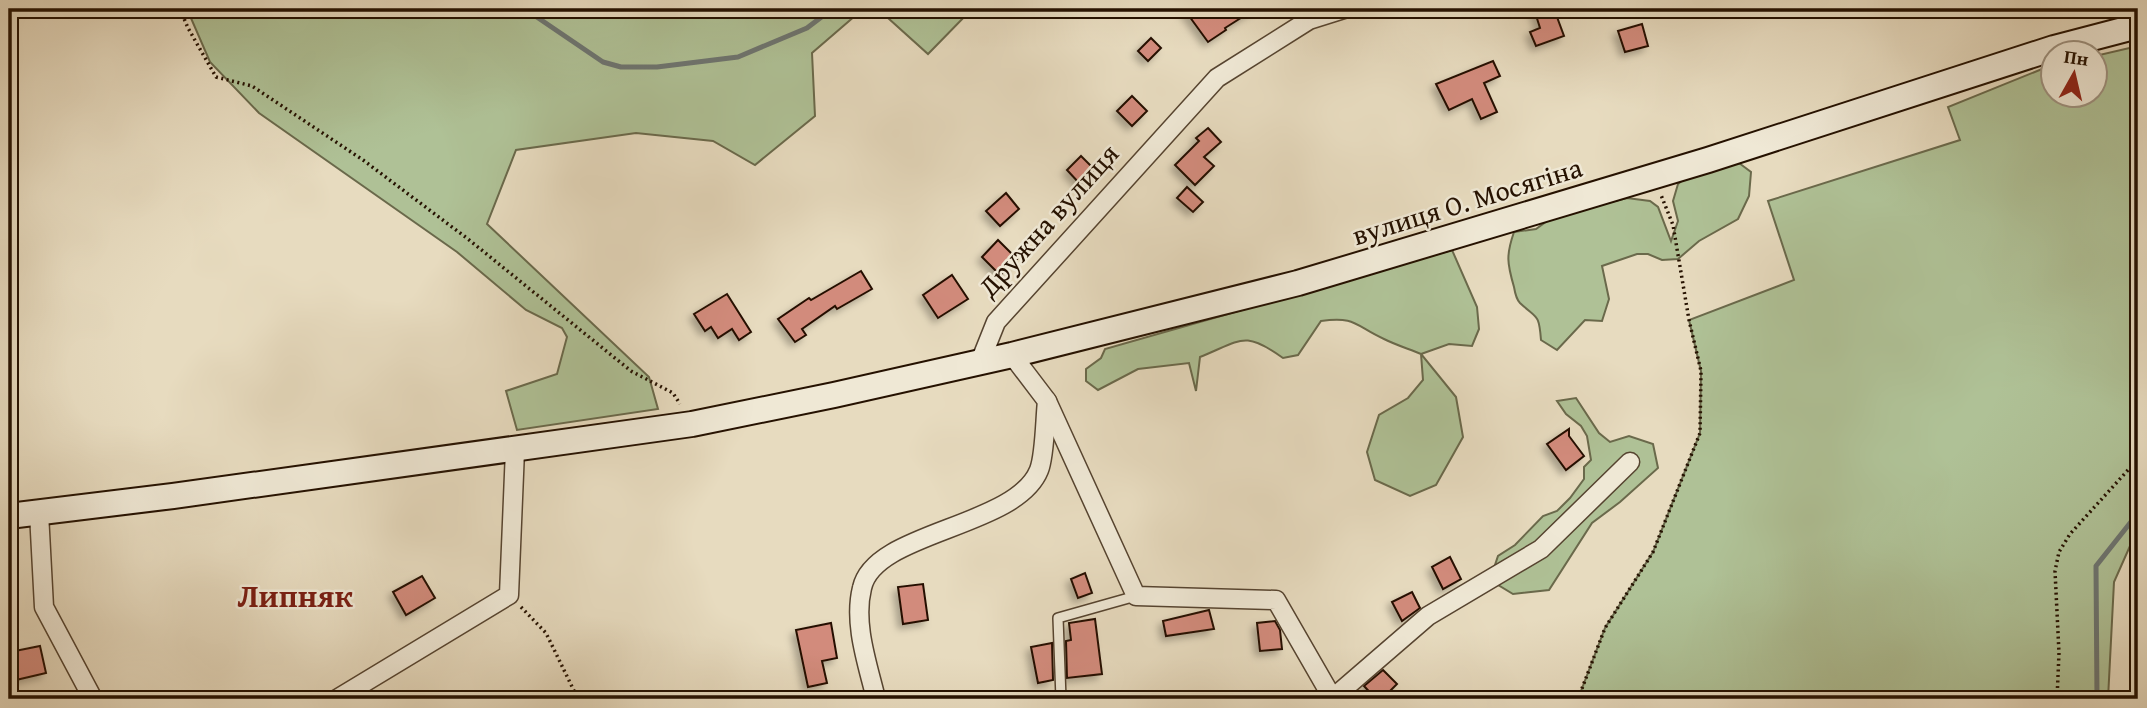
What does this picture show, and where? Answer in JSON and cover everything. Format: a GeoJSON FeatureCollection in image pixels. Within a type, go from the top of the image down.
{"type":"FeatureCollection","features":[{"type":"Feature","properties":{"kind":"main road","name":"вулиця О. Мосягіна"},"geometry":{"type":"LineString","coordinates":[[980,362],[1298,283],[1653,176],[2054,48],[2138,26]]}},
{"type":"Feature","properties":{"kind":"main road"},"geometry":{"type":"LineString","coordinates":[[9,516],[515,450],[692,424],[980,362]]}},
{"type":"Feature","properties":{"kind":"street","name":"Дружна вулиця"},"geometry":{"type":"LineString","coordinates":[[980,362],[996,322],[1217,78],[1309,20],[1343,9]]}},
{"type":"Feature","properties":{"kind":"street"},"geometry":{"type":"LineString","coordinates":[[1012,355],[1047,401],[1136,596],[1276,600],[1333,699],[1428,616],[1541,550],[1630,462]]}},
{"type":"Feature","properties":{"kind":"street"},"geometry":{"type":"LineString","coordinates":[[876,699],[860,625],[862,587],[876,566],[901,549],[1012,502],[1028,487],[1039,470],[1047,401]]}},
{"type":"Feature","properties":{"kind":"street"},"geometry":{"type":"LineString","coordinates":[[337,699],[509,595],[515,450]]}},
{"type":"Feature","properties":{"kind":"street"},"geometry":{"type":"LineString","coordinates":[[39,513],[44,607],[93,699]]}},
{"type":"Feature","properties":{"kind":"lane"},"geometry":{"type":"LineString","coordinates":[[1061,699],[1058,618],[1136,596]]}},
{"type":"Feature","properties":{"kind":"path"},"geometry":{"type":"LineString","coordinates":[[180,9],[216,77],[252,86],[363,160],[468,239],[632,371],[673,393],[692,424]]}},
{"type":"Feature","properties":{"kind":"path"},"geometry":{"type":"LineString","coordinates":[[1578,699],[1605,628],[1653,552],[1700,433],[1700,371],[1672,225],[1653,176]]}},
{"type":"Feature","properties":{"kind":"path"},"geometry":{"type":"LineString","coordinates":[[2057,699],[2059,653],[2055,571],[2059,552],[2070,534],[2138,458]]}},
{"type":"Feature","properties":{"kind":"path"},"geometry":{"type":"LineString","coordinates":[[509,595],[546,633],[578,699]]}},
{"type":"Feature","properties":{"kind":"green space"},"geometry":{"type":"Polygon","coordinates":[[[187,9],[863,9],[812,53],[815,116],[755,165],[713,141],[636,133],[516,150],[487,224],[649,377],[658,409],[517,430],[506,391],[557,374],[567,337],[562,328],[526,310],[457,252],[259,113],[210,62],[187,9]]]}},
{"type":"Feature","properties":{"kind":"green space"},"geometry":{"type":"Polygon","coordinates":[[[878,9],[972,9],[928,54],[878,9]]]}},
{"type":"Feature","properties":{"kind":"green space"},"geometry":{"type":"Polygon","coordinates":[[[2138,46],[2138,528],[2114,582],[2108,699],[1578,699],[1605,628],[1653,552],[1700,433],[1701,371],[1689,320],[1794,280],[1768,201],[1960,140],[1948,107],[2038,71],[2038,108],[2108,108],[2108,53],[2138,46]]]}},
{"type":"Feature","properties":{"kind":"green space"},"geometry":{"type":"Polygon","coordinates":[[[1735,160],[1751,172],[1749,196],[1738,219],[1699,241],[1678,259],[1662,260],[1648,254],[1637,254],[1602,266],[1609,299],[1602,321],[1585,320],[1557,350],[1541,340],[1538,321],[1515,294],[1508,259],[1514,232],[1536,229],[1554,216],[1627,198],[1650,201],[1658,207],[1671,241],[1678,221],[1673,201],[1678,184],[1691,173],[1735,160]]]}},
{"type":"Feature","properties":{"kind":"green space"},"geometry":{"type":"Polygon","coordinates":[[[1452,250],[1477,307],[1479,329],[1472,346],[1449,344],[1421,354],[1355,323],[1333,320],[1321,321],[1298,355],[1283,358],[1259,344],[1243,341],[1234,342],[1200,357],[1196,391],[1189,363],[1138,369],[1098,390],[1086,381],[1086,369],[1101,358],[1105,349],[1452,250]]]}},
{"type":"Feature","properties":{"kind":"green space"},"geometry":{"type":"Polygon","coordinates":[[[1421,354],[1456,397],[1463,437],[1436,485],[1410,496],[1375,480],[1367,452],[1379,415],[1408,398],[1423,380],[1421,354]]]}},
{"type":"Feature","properties":{"kind":"green space"},"geometry":{"type":"Polygon","coordinates":[[[1576,398],[1599,433],[1610,442],[1629,436],[1653,444],[1658,468],[1592,523],[1549,590],[1513,594],[1490,580],[1498,556],[1515,545],[1543,516],[1557,511],[1570,498],[1584,479],[1584,467],[1591,460],[1587,436],[1557,401],[1576,398]]]}},
{"type":"Feature","properties":{"kind":"building"},"geometry":{"type":"Polygon","coordinates":[[[1184,9],[1255,9],[1208,42],[1184,9]]]}},
{"type":"Feature","properties":{"kind":"building"},"geometry":{"type":"Polygon","coordinates":[[[1534,9],[1554,9],[1564,36],[1536,46],[1530,32],[1540,28],[1534,9]]]}},
{"type":"Feature","properties":{"kind":"building"},"geometry":{"type":"Polygon","coordinates":[[[1642,24],[1648,46],[1625,52],[1618,31],[1642,24]]]}},
{"type":"Feature","properties":{"kind":"building"},"geometry":{"type":"Polygon","coordinates":[[[1151,38],[1161,48],[1148,61],[1138,51],[1151,38]]]}},
{"type":"Feature","properties":{"kind":"building"},"geometry":{"type":"Polygon","coordinates":[[[1493,61],[1500,76],[1484,83],[1497,112],[1481,119],[1472,99],[1449,110],[1436,84],[1493,61]]]}},
{"type":"Feature","properties":{"kind":"building"},"geometry":{"type":"Polygon","coordinates":[[[1132,96],[1147,111],[1132,126],[1117,111],[1132,96]]]}},
{"type":"Feature","properties":{"kind":"building"},"geometry":{"type":"Polygon","coordinates":[[[1208,128],[1221,142],[1204,157],[1214,166],[1195,185],[1175,165],[1199,141],[1196,138],[1208,128]]]}},
{"type":"Feature","properties":{"kind":"building"},"geometry":{"type":"Polygon","coordinates":[[[1081,156],[1095,170],[1080,184],[1067,170],[1081,156]]]}},
{"type":"Feature","properties":{"kind":"building"},"geometry":{"type":"Polygon","coordinates":[[[1187,187],[1203,202],[1193,212],[1177,198],[1187,187]]]}},
{"type":"Feature","properties":{"kind":"building"},"geometry":{"type":"Polygon","coordinates":[[[1006,193],[1019,209],[1000,226],[986,211],[1006,193]]]}},
{"type":"Feature","properties":{"kind":"building"},"geometry":{"type":"Polygon","coordinates":[[[998,240],[1017,259],[1000,275],[982,257],[998,240]]]}},
{"type":"Feature","properties":{"kind":"building"},"geometry":{"type":"Polygon","coordinates":[[[861,271],[872,289],[837,309],[835,306],[802,329],[806,335],[795,342],[778,319],[809,298],[811,300],[861,271]]]}},
{"type":"Feature","properties":{"kind":"building"},"geometry":{"type":"Polygon","coordinates":[[[952,275],[968,299],[938,318],[923,295],[952,275]]]}},
{"type":"Feature","properties":{"kind":"building"},"geometry":{"type":"Polygon","coordinates":[[[727,294],[751,332],[739,340],[732,329],[718,338],[711,327],[705,331],[694,314],[727,294]]]}},
{"type":"Feature","properties":{"kind":"building"},"geometry":{"type":"Polygon","coordinates":[[[1569,429],[1569,436],[1584,456],[1566,470],[1547,444],[1569,429]]]}},
{"type":"Feature","properties":{"kind":"building"},"geometry":{"type":"Polygon","coordinates":[[[1450,557],[1461,579],[1443,589],[1432,567],[1450,557]]]}},
{"type":"Feature","properties":{"kind":"building"},"geometry":{"type":"Polygon","coordinates":[[[1085,573],[1092,593],[1078,598],[1071,579],[1085,573]]]}},
{"type":"Feature","properties":{"kind":"building"},"geometry":{"type":"Polygon","coordinates":[[[422,576],[435,598],[406,615],[393,592],[422,576]]]}},
{"type":"Feature","properties":{"kind":"building"},"geometry":{"type":"Polygon","coordinates":[[[923,584],[928,620],[903,624],[898,587],[923,584]]]}},
{"type":"Feature","properties":{"kind":"building"},"geometry":{"type":"Polygon","coordinates":[[[1412,592],[1420,608],[1402,621],[1392,602],[1412,592]]]}},
{"type":"Feature","properties":{"kind":"building"},"geometry":{"type":"Polygon","coordinates":[[[1209,610],[1214,629],[1166,636],[1163,621],[1209,610]]]}},
{"type":"Feature","properties":{"kind":"building"},"geometry":{"type":"Polygon","coordinates":[[[1095,619],[1102,674],[1067,678],[1066,641],[1071,640],[1069,623],[1095,619]]]}},
{"type":"Feature","properties":{"kind":"building"},"geometry":{"type":"Polygon","coordinates":[[[1275,621],[1280,630],[1282,649],[1260,651],[1257,623],[1275,621]]]}},
{"type":"Feature","properties":{"kind":"building"},"geometry":{"type":"Polygon","coordinates":[[[831,623],[837,658],[822,661],[827,683],[808,687],[796,630],[831,623]]]}},
{"type":"Feature","properties":{"kind":"building"},"geometry":{"type":"Polygon","coordinates":[[[1052,643],[1053,680],[1038,683],[1031,647],[1052,643]]]}},
{"type":"Feature","properties":{"kind":"building"},"geometry":{"type":"Polygon","coordinates":[[[40,646],[46,673],[16,680],[10,652],[40,646]]]}},
{"type":"Feature","properties":{"kind":"building"},"geometry":{"type":"Polygon","coordinates":[[[1383,670],[1397,684],[1382,699],[1376,699],[1364,686],[1383,670]]]}},
{"type":"Feature","properties":{"kind":"waterway"},"geometry":{"type":"LineString","coordinates":[[525,9],[603,62],[621,67],[657,67],[738,57],[807,28],[832,9]]}},
{"type":"Feature","properties":{"kind":"waterway"},"geometry":{"type":"LineString","coordinates":[[2097,699],[2096,566],[2138,513]]}},
{"type":"Feature","properties":{"kind":"district","name":"Липняк"},"geometry":{"type":"Point","coordinates":[295,596]}}]}
